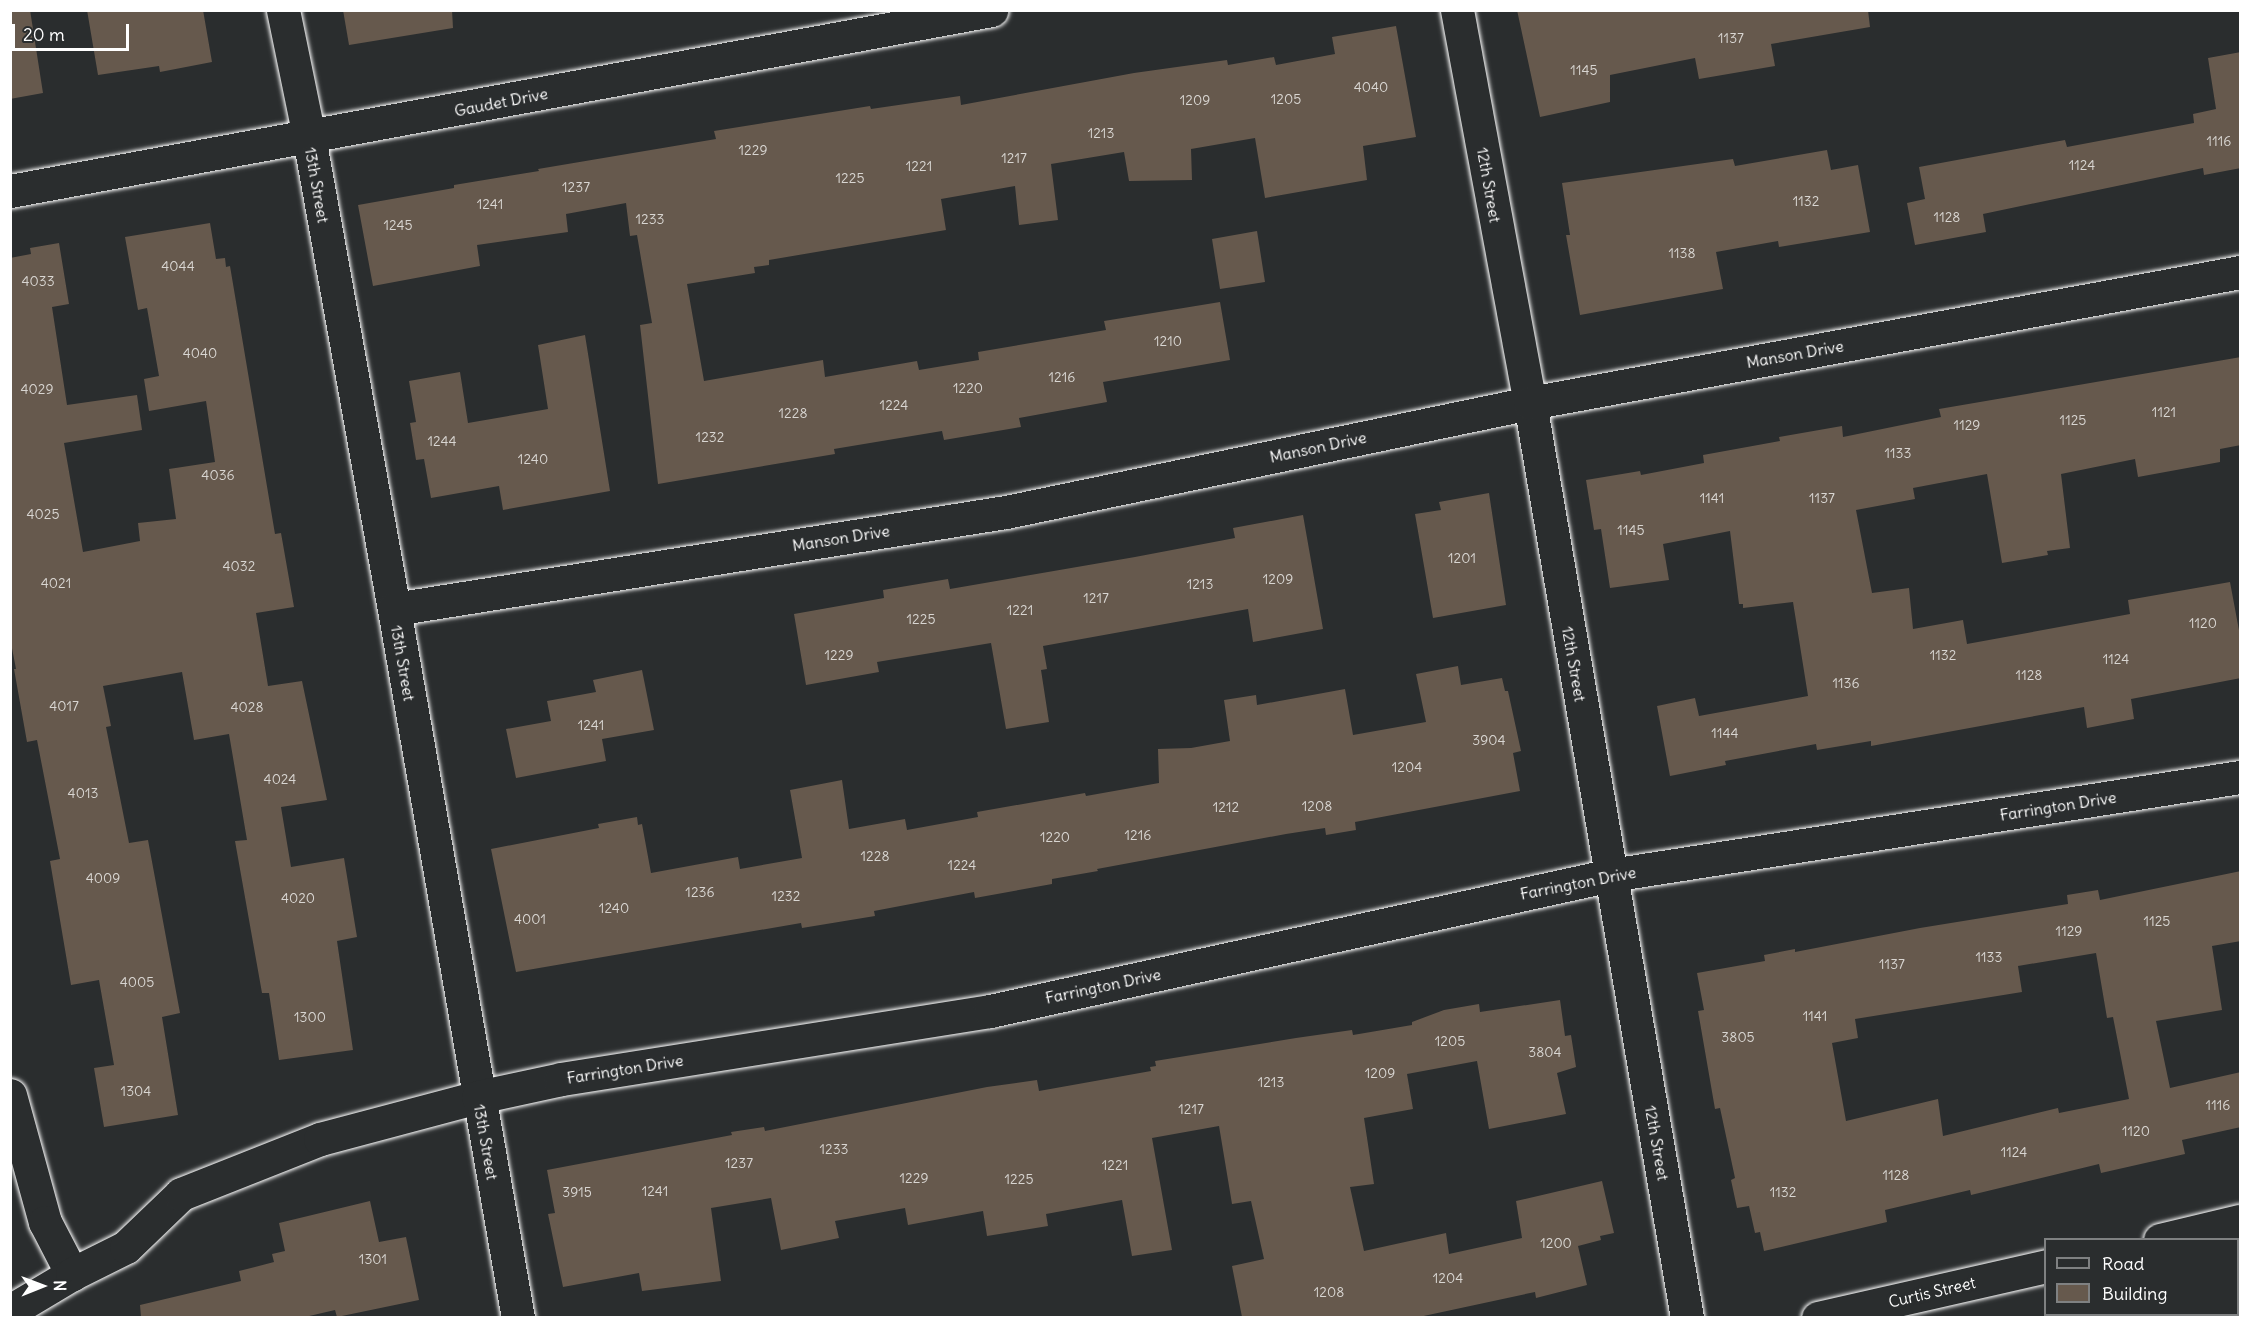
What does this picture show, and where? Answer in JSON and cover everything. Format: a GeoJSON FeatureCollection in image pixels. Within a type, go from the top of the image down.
{"type":"FeatureCollection","features":[{"type":"Feature","properties":{"kind":"street","name":"13th Street"},"geometry":{"type":"LineString","coordinates":[[283,10],[309,137],[394,609],[518,1317]]}},
{"type":"Feature","properties":{"kind":"street","name":"Gaudet Drive"},"geometry":{"type":"LineString","coordinates":[[10,191],[991,10]]}},
{"type":"Feature","properties":{"kind":"street","name":"12th Street"},"geometry":{"type":"LineString","coordinates":[[1457,10],[1530,403],[1687,1317]]}},
{"type":"Feature","properties":{"kind":"street","name":"Manson Drive"},"geometry":{"type":"LineString","coordinates":[[394,609],[1006,512],[1530,403],[2241,272]]}},
{"type":"Feature","properties":{"kind":"street","name":"Farrington Drive"},"geometry":{"type":"LineString","coordinates":[[10,1311],[72,1274],[126,1247],[181,1194],[321,1139],[478,1097],[561,1079],[990,1011],[1611,875],[2241,777]]}},
{"type":"Feature","properties":{"kind":"street"},"geometry":{"type":"LineString","coordinates":[[10,1095],[45,1222],[72,1274]]}},
{"type":"Feature","properties":{"kind":"street"},"geometry":{"type":"LineString","coordinates":[[2164,1238],[2241,1221]]}},
{"type":"Feature","properties":{"kind":"street","name":"Curtis Street"},"geometry":{"type":"LineString","coordinates":[[1818,1317],[2044,1266]]}},
{"type":"Feature","properties":{"kind":"building"},"geometry":{"type":"Polygon","coordinates":[[[10,10],[30,10],[43,93],[10,99],[10,10]]]}},
{"type":"Feature","properties":{"kind":"building"},"geometry":{"type":"Polygon","coordinates":[[[87,10],[203,10],[212,62],[160,72],[159,66],[98,75],[87,10]]]}},
{"type":"Feature","properties":{"kind":"building"},"geometry":{"type":"Polygon","coordinates":[[[343,10],[452,10],[453,28],[349,45],[343,10]]]}},
{"type":"Feature","properties":{"kind":"building"},"geometry":{"type":"Polygon","coordinates":[[[1517,10],[1868,10],[1870,27],[1771,44],[1775,66],[1699,79],[1695,58],[1610,75],[1610,102],[1540,117],[1517,10]]]}},
{"type":"Feature","properties":{"kind":"building"},"geometry":{"type":"Polygon","coordinates":[[[1396,26],[1416,137],[1363,146],[1367,180],[1265,198],[1255,138],[1191,149],[1192,180],[1129,181],[1124,152],[1051,164],[1058,220],[1019,225],[1015,186],[941,199],[946,230],[769,260],[769,265],[754,267],[755,273],[687,284],[704,381],[823,360],[825,377],[917,361],[919,370],[979,360],[978,352],[1106,330],[1104,321],[1220,302],[1230,360],[1103,382],[1107,402],[1019,418],[1021,427],[944,440],[942,431],[834,449],[835,454],[658,484],[640,325],[652,323],[637,235],[630,236],[626,203],[566,214],[568,232],[477,245],[480,266],[373,286],[358,205],[454,188],[454,185],[539,171],[538,169],[716,139],[714,131],[870,106],[871,109],[960,96],[961,105],[1134,73],[1227,60],[1228,65],[1274,57],[1276,65],[1335,54],[1332,37],[1396,26]]]}},
{"type":"Feature","properties":{"kind":"building"},"geometry":{"type":"Polygon","coordinates":[[[2241,52],[2241,168],[2204,175],[2203,168],[1983,214],[1986,232],[1915,245],[1907,203],[1925,199],[1919,167],[2065,140],[2067,147],[2194,123],[2193,114],[2216,109],[2208,58],[2241,52]]]}},
{"type":"Feature","properties":{"kind":"building"},"geometry":{"type":"Polygon","coordinates":[[[1827,150],[1831,170],[1858,165],[1870,232],[1779,247],[1778,241],[1716,252],[1723,289],[1580,315],[1566,235],[1570,235],[1562,183],[1733,159],[1735,166],[1827,150]]]}},
{"type":"Feature","properties":{"kind":"building"},"geometry":{"type":"Polygon","coordinates":[[[210,223],[216,259],[225,258],[226,267],[230,266],[275,534],[281,533],[294,607],[256,613],[268,686],[302,681],[327,800],[281,807],[291,867],[344,858],[357,937],[337,941],[353,1050],[279,1060],[269,993],[262,993],[235,841],[247,840],[229,734],[194,740],[182,672],[103,686],[111,726],[106,727],[129,843],[148,840],[180,1013],[162,1017],[178,1115],[104,1127],[94,1068],[114,1065],[99,980],[71,985],[50,861],[60,859],[37,740],[27,742],[10,638],[10,258],[31,254],[30,248],[59,243],[69,304],[52,307],[67,405],[137,395],[142,430],[64,443],[83,552],[140,541],[138,523],[176,519],[169,469],[215,462],[206,401],[149,411],[144,379],[159,376],[147,308],[138,310],[125,237],[210,223]]]}},
{"type":"Feature","properties":{"kind":"building"},"geometry":{"type":"Polygon","coordinates":[[[1257,231],[1265,282],[1220,289],[1212,239],[1257,231]]]}},
{"type":"Feature","properties":{"kind":"building"},"geometry":{"type":"Polygon","coordinates":[[[585,335],[610,491],[503,510],[499,486],[431,498],[424,459],[416,460],[410,423],[416,422],[409,381],[460,372],[468,423],[548,409],[538,345],[585,335]]]}},
{"type":"Feature","properties":{"kind":"building"},"geometry":{"type":"Polygon","coordinates":[[[2241,357],[2241,445],[2220,449],[2220,462],[2138,477],[2135,459],[2061,474],[2070,548],[2047,551],[2048,555],[2002,563],[1987,474],[1913,488],[1915,499],[1856,510],[1872,593],[1909,588],[1913,629],[1963,620],[1967,644],[2130,614],[2128,600],[2230,582],[2241,641],[2241,678],[2131,699],[2134,719],[2087,728],[2084,707],[1871,746],[1871,741],[1817,750],[1816,744],[1725,761],[1726,765],[1670,776],[1657,706],[1695,698],[1699,716],[1808,696],[1793,602],[1743,608],[1743,604],[1739,604],[1730,531],[1663,544],[1669,580],[1610,588],[1601,529],[1594,530],[1586,480],[1640,471],[1641,475],[1704,463],[1703,455],[1780,441],[1779,437],[1842,426],[1843,437],[1941,417],[1939,409],[2241,357]]]}},
{"type":"Feature","properties":{"kind":"building"},"geometry":{"type":"Polygon","coordinates":[[[1489,493],[1506,605],[1433,618],[1415,514],[1441,510],[1439,502],[1489,493]]]}},
{"type":"Feature","properties":{"kind":"building"},"geometry":{"type":"Polygon","coordinates":[[[1303,515],[1323,629],[1253,642],[1248,609],[1043,646],[1047,669],[1041,670],[1049,722],[1006,729],[991,643],[877,662],[879,672],[806,685],[794,614],[884,598],[883,590],[948,579],[950,589],[1235,538],[1233,528],[1303,515]]]}},
{"type":"Feature","properties":{"kind":"building"},"geometry":{"type":"Polygon","coordinates":[[[1458,666],[1461,685],[1502,678],[1505,691],[1508,691],[1521,751],[1513,753],[1520,791],[1355,822],[1356,830],[1326,835],[1325,828],[1286,834],[1097,869],[1098,871],[1052,879],[1052,884],[975,898],[974,892],[874,911],[875,916],[802,928],[801,923],[516,972],[491,849],[599,828],[598,824],[637,817],[638,825],[642,824],[651,873],[738,857],[740,869],[802,858],[790,790],[842,780],[849,829],[905,819],[907,830],[978,817],[977,812],[1159,783],[1158,749],[1191,748],[1230,741],[1224,700],[1256,695],[1257,705],[1345,689],[1353,735],[1426,722],[1416,674],[1458,666]]]}},
{"type":"Feature","properties":{"kind":"building"},"geometry":{"type":"Polygon","coordinates":[[[642,670],[654,730],[602,739],[606,761],[516,778],[506,729],[551,721],[547,701],[596,692],[593,680],[642,670]]]}},
{"type":"Feature","properties":{"kind":"building"},"geometry":{"type":"Polygon","coordinates":[[[2241,871],[2241,941],[2212,946],[2222,1010],[2156,1021],[2170,1088],[2241,1072],[2241,1127],[2182,1140],[2185,1154],[2101,1173],[2099,1164],[1971,1195],[1970,1190],[1885,1210],[1887,1222],[1764,1251],[1760,1232],[1755,1233],[1749,1206],[1737,1208],[1731,1180],[1735,1178],[1720,1108],[1715,1109],[1698,1011],[1704,1010],[1697,973],[1765,961],[1764,955],[1795,949],[1795,952],[1920,928],[2068,904],[2067,895],[2098,890],[2100,900],[2241,871]],[[2096,953],[2018,966],[2022,992],[1855,1019],[1858,1038],[1832,1043],[1846,1121],[1938,1099],[1943,1136],[2058,1108],[2059,1113],[2129,1099],[2113,1017],[2107,1018],[2096,953]]]}},
{"type":"Feature","properties":{"kind":"building"},"geometry":{"type":"Polygon","coordinates":[[[1560,1000],[1565,1036],[1571,1035],[1576,1067],[1557,1073],[1566,1114],[1489,1129],[1477,1061],[1407,1074],[1413,1109],[1364,1118],[1374,1184],[1350,1187],[1364,1251],[1446,1233],[1449,1254],[1522,1238],[1516,1201],[1602,1181],[1614,1233],[1600,1236],[1601,1240],[1578,1246],[1587,1285],[1536,1298],[1535,1292],[1419,1317],[1242,1317],[1232,1266],[1264,1259],[1251,1201],[1232,1204],[1219,1126],[1152,1138],[1172,1250],[1132,1256],[1122,1200],[1046,1214],[1048,1226],[987,1236],[983,1211],[908,1225],[905,1208],[835,1221],[839,1238],[781,1250],[771,1198],[711,1208],[721,1281],[642,1291],[639,1273],[563,1287],[548,1214],[555,1213],[547,1170],[732,1135],[731,1132],[764,1127],[765,1131],[987,1087],[1037,1080],[1039,1091],[1151,1071],[1150,1067],[1156,1066],[1155,1061],[1352,1030],[1353,1035],[1412,1025],[1412,1022],[1444,1010],[1479,1004],[1480,1012],[1560,1000]]]}},
{"type":"Feature","properties":{"kind":"building"},"geometry":{"type":"Polygon","coordinates":[[[370,1201],[379,1242],[406,1237],[419,1300],[337,1317],[335,1310],[305,1317],[141,1317],[140,1305],[241,1281],[239,1271],[274,1262],[272,1254],[285,1251],[279,1223],[370,1201]]]}}]}
